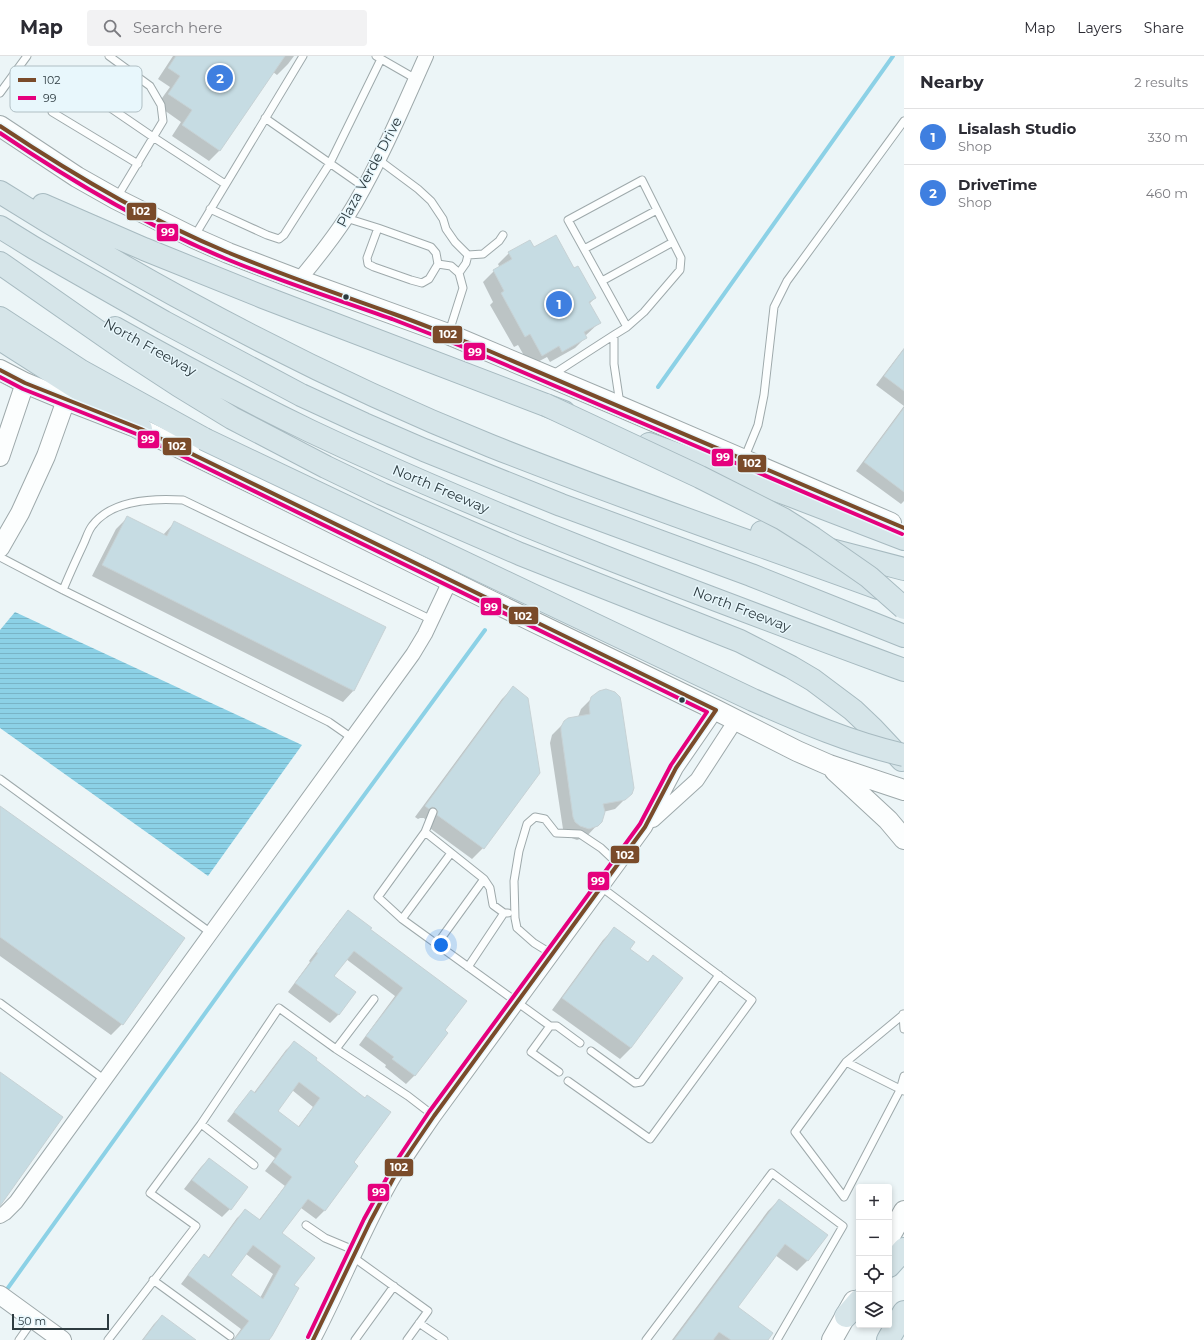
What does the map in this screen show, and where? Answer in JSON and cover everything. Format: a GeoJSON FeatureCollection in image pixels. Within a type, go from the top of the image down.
{"type":"FeatureCollection","features":[{"type":"Feature","properties":{"kind":"highway"},"geometry":{"type":"LineString","coordinates":[[0,185],[44,206],[137,246],[263,297],[904,539]]}},
{"type":"Feature","properties":{"kind":"highway"},"geometry":{"type":"LineString","coordinates":[[0,192],[165,290],[265,343],[378,397],[490,445],[633,499],[904,597]]}},
{"type":"Feature","properties":{"kind":"highway","name":"North Freeway"},"geometry":{"type":"LineString","coordinates":[[0,227],[92,281],[219,352],[301,395],[364,424],[561,505],[751,575],[904,636]]}},
{"type":"Feature","properties":{"kind":"highway"},"geometry":{"type":"LineString","coordinates":[[0,262],[129,353],[178,385],[232,418],[326,468],[520,554],[740,641],[791,667],[813,680],[853,710],[904,762]]}},
{"type":"Feature","properties":{"kind":"highway","name":"North Freeway"},"geometry":{"type":"LineString","coordinates":[[0,262],[115,329],[188,369],[250,401],[364,456],[548,535],[760,617],[898,668]]}},
{"type":"Feature","properties":{"kind":"highway"},"geometry":{"type":"LineString","coordinates":[[0,318],[80,371],[204,440],[808,725],[841,738],[880,750],[904,755]]}},
{"type":"Feature","properties":{"kind":"highway"},"geometry":{"type":"LineString","coordinates":[[0,339],[141,429]]}},
{"type":"Feature","properties":{"kind":"highway"},"geometry":{"type":"LineString","coordinates":[[546,405],[700,477],[783,519],[869,577],[904,608]]}},
{"type":"Feature","properties":{"kind":"highway"},"geometry":{"type":"LineString","coordinates":[[633,499],[904,569]]}},
{"type":"Feature","properties":{"kind":"highway"},"geometry":{"type":"LineString","coordinates":[[892,1263],[904,1249]]}},
{"type":"Feature","properties":{"kind":"highway"},"geometry":{"type":"LineString","coordinates":[[888,1340],[904,1312]]}},
{"type":"Feature","properties":{"kind":"main road"},"geometry":{"type":"LineString","coordinates":[[0,126],[77,177],[116,199],[194,238],[299,280],[448,334],[621,406],[904,528]]}},
{"type":"Feature","properties":{"kind":"main road"},"geometry":{"type":"LineString","coordinates":[[0,370],[25,383],[141,429],[829,766],[904,790]]}},
{"type":"Feature","properties":{"kind":"main road"},"geometry":{"type":"LineString","coordinates":[[829,766],[888,820],[904,839]]}},
{"type":"Feature","properties":{"kind":"main road"},"geometry":{"type":"LineString","coordinates":[[892,1233],[904,1211]]}},
{"type":"Feature","properties":{"kind":"main road"},"geometry":{"type":"LineString","coordinates":[[832,1340],[852,1308]]}},
{"type":"Feature","properties":{"kind":"street","name":"Plaza Verde Drive"},"geometry":{"type":"LineString","coordinates":[[299,280],[327,247],[364,187],[386,146],[426,56]]}},
{"type":"Feature","properties":{"kind":"street"},"geometry":{"type":"LineString","coordinates":[[0,457],[25,383]]}},
{"type":"Feature","properties":{"kind":"street"},"geometry":{"type":"LineString","coordinates":[[0,548],[20,513],[46,456],[66,400]]}},
{"type":"Feature","properties":{"kind":"street"},"geometry":{"type":"LineString","coordinates":[[0,1216],[6,1213],[16,1202],[414,654],[450,581]]}},
{"type":"Feature","properties":{"kind":"street"},"geometry":{"type":"LineString","coordinates":[[313,1340],[390,1183],[434,1116],[645,827],[676,768],[716,710]]}},
{"type":"Feature","properties":{"kind":"street"},"geometry":{"type":"LineString","coordinates":[[645,827],[697,780],[736,720]]}},
{"type":"Feature","properties":{"kind":"street"},"geometry":{"type":"LineString","coordinates":[[0,1295],[58,1339]]}},
{"type":"Feature","properties":{"kind":"lane"},"geometry":{"type":"LineString","coordinates":[[20,66],[27,56]]}},
{"type":"Feature","properties":{"kind":"lane"},"geometry":{"type":"LineString","coordinates":[[109,56],[123,66]]}},
{"type":"Feature","properties":{"kind":"lane"},"geometry":{"type":"LineString","coordinates":[[194,238],[210,208],[303,56]]}},
{"type":"Feature","properties":{"kind":"lane"},"geometry":{"type":"LineString","coordinates":[[210,208],[266,235],[279,238],[284,235],[330,163],[379,58],[416,79]]}},
{"type":"Feature","properties":{"kind":"lane"},"geometry":{"type":"LineString","coordinates":[[0,93],[10,79]]}},
{"type":"Feature","properties":{"kind":"lane"},"geometry":{"type":"LineString","coordinates":[[116,199],[163,121],[161,105],[150,86],[142,80]]}},
{"type":"Feature","properties":{"kind":"lane"},"geometry":{"type":"LineString","coordinates":[[52,112],[138,164]]}},
{"type":"Feature","properties":{"kind":"lane"},"geometry":{"type":"LineString","coordinates":[[116,112],[225,184]]}},
{"type":"Feature","properties":{"kind":"lane"},"geometry":{"type":"LineString","coordinates":[[265,118],[364,187]]}},
{"type":"Feature","properties":{"kind":"lane"},"geometry":{"type":"LineString","coordinates":[[744,459],[758,425],[764,395],[774,307],[787,281],[904,121]]}},
{"type":"Feature","properties":{"kind":"lane"},"geometry":{"type":"LineString","coordinates":[[379,160],[418,188],[431,201],[443,219],[446,229],[454,242],[468,255],[483,254],[500,241],[503,235]]}},
{"type":"Feature","properties":{"kind":"lane"},"geometry":{"type":"LineString","coordinates":[[550,377],[627,327],[644,312],[680,270],[681,258],[642,180],[568,220],[627,327]]}},
{"type":"Feature","properties":{"kind":"lane"},"geometry":{"type":"LineString","coordinates":[[584,249],[657,210]]}},
{"type":"Feature","properties":{"kind":"lane"},"geometry":{"type":"LineString","coordinates":[[346,218],[378,228],[431,247],[436,253],[438,264],[429,280],[422,283],[368,264],[367,258],[378,228]]}},
{"type":"Feature","properties":{"kind":"lane"},"geometry":{"type":"LineString","coordinates":[[602,281],[673,242]]}},
{"type":"Feature","properties":{"kind":"lane"},"geometry":{"type":"LineString","coordinates":[[459,273],[466,263],[468,255]]}},
{"type":"Feature","properties":{"kind":"lane"},"geometry":{"type":"LineString","coordinates":[[438,264],[451,266],[459,273],[463,288],[448,334]]}},
{"type":"Feature","properties":{"kind":"lane"},"geometry":{"type":"LineString","coordinates":[[614,335],[614,364],[621,406]]}},
{"type":"Feature","properties":{"kind":"lane"},"geometry":{"type":"LineString","coordinates":[[63,590],[91,526],[101,515],[117,507],[149,500],[182,500],[432,620]]}},
{"type":"Feature","properties":{"kind":"lane"},"geometry":{"type":"LineString","coordinates":[[0,557],[63,590],[329,722],[352,738]]}},
{"type":"Feature","properties":{"kind":"lane"},"geometry":{"type":"LineString","coordinates":[[0,779],[211,933]]}},
{"type":"Feature","properties":{"kind":"lane"},"geometry":{"type":"LineString","coordinates":[[433,812],[425,832],[378,897],[402,919],[550,1026],[557,1026],[580,1043]]}},
{"type":"Feature","properties":{"kind":"lane"},"geometry":{"type":"LineString","coordinates":[[552,954],[534,943],[517,928],[514,881],[519,851],[527,824],[535,817],[545,819],[556,833],[580,834],[602,848],[618,864]]}},
{"type":"Feature","properties":{"kind":"lane"},"geometry":{"type":"LineString","coordinates":[[425,832],[484,879],[490,888],[493,905],[504,913],[515,914]]}},
{"type":"Feature","properties":{"kind":"lane"},"geometry":{"type":"LineString","coordinates":[[402,919],[451,853]]}},
{"type":"Feature","properties":{"kind":"lane"},"geometry":{"type":"LineString","coordinates":[[437,944],[484,879]]}},
{"type":"Feature","properties":{"kind":"lane"},"geometry":{"type":"LineString","coordinates":[[568,1081],[650,1140],[752,1000],[601,887]]}},
{"type":"Feature","properties":{"kind":"lane"},"geometry":{"type":"LineString","coordinates":[[468,966],[504,913]]}},
{"type":"Feature","properties":{"kind":"lane"},"geometry":{"type":"LineString","coordinates":[[591,1051],[635,1083],[641,1082],[719,976]]}},
{"type":"Feature","properties":{"kind":"lane"},"geometry":{"type":"LineString","coordinates":[[336,1049],[374,999]]}},
{"type":"Feature","properties":{"kind":"lane"},"geometry":{"type":"LineString","coordinates":[[0,1003],[105,1080]]}},
{"type":"Feature","properties":{"kind":"lane"},"geometry":{"type":"LineString","coordinates":[[109,1339],[196,1226],[150,1193],[201,1124],[279,1008],[336,1049],[408,1096],[434,1116]]}},
{"type":"Feature","properties":{"kind":"lane"},"geometry":{"type":"LineString","coordinates":[[904,1014],[904,1029]]}},
{"type":"Feature","properties":{"kind":"lane"},"geometry":{"type":"LineString","coordinates":[[904,1014],[846,1062],[795,1132],[844,1197],[902,1090],[904,1076]]}},
{"type":"Feature","properties":{"kind":"lane"},"geometry":{"type":"LineString","coordinates":[[550,1026],[531,1052],[559,1072]]}},
{"type":"Feature","properties":{"kind":"lane"},"geometry":{"type":"LineString","coordinates":[[846,1062],[902,1090]]}},
{"type":"Feature","properties":{"kind":"lane"},"geometry":{"type":"LineString","coordinates":[[201,1124],[254,1164]]}},
{"type":"Feature","properties":{"kind":"lane"},"geometry":{"type":"LineString","coordinates":[[646,1340],[772,1173],[842,1226],[777,1340]]}},
{"type":"Feature","properties":{"kind":"lane"},"geometry":{"type":"LineString","coordinates":[[306,1225],[325,1238],[355,1254],[394,1286],[428,1311],[407,1340]]}},
{"type":"Feature","properties":{"kind":"lane"},"geometry":{"type":"LineString","coordinates":[[153,1280],[230,1336]]}},
{"type":"Feature","properties":{"kind":"lane"},"geometry":{"type":"LineString","coordinates":[[355,1340],[394,1286]]}},
{"type":"Feature","properties":{"kind":"lane"},"geometry":{"type":"LineString","coordinates":[[19,1340],[30,1318]]}},
{"type":"Feature","properties":{"kind":"lane"},"geometry":{"type":"LineString","coordinates":[[419,1323],[444,1340]]}},
{"type":"Feature","properties":{"kind":"water"},"geometry":{"type":"Polygon","coordinates":[[[15,612],[302,745],[208,876],[0,728],[0,630],[15,612]]]}},
{"type":"Feature","properties":{"kind":"building"},"geometry":{"type":"Polygon","coordinates":[[[176,56],[285,56],[220,151],[182,125],[192,110],[168,94],[180,76],[168,68],[176,56]]]}},
{"type":"Feature","properties":{"kind":"building"},"geometry":{"type":"Polygon","coordinates":[[[556,235],[574,268],[578,266],[596,298],[589,302],[601,323],[584,332],[587,338],[562,352],[559,346],[542,356],[530,334],[525,337],[501,293],[504,291],[493,270],[512,259],[508,252],[530,240],[534,247],[556,235]]]}},
{"type":"Feature","properties":{"kind":"building"},"geometry":{"type":"Polygon","coordinates":[[[904,349],[904,391],[884,376],[904,349]]]}},
{"type":"Feature","properties":{"kind":"building"},"geometry":{"type":"Polygon","coordinates":[[[904,408],[904,492],[864,462],[904,408]]]}},
{"type":"Feature","properties":{"kind":"building"},"geometry":{"type":"Polygon","coordinates":[[[127,516],[167,536],[174,521],[386,627],[354,691],[102,565],[127,516]]]}},
{"type":"Feature","properties":{"kind":"building"},"geometry":{"type":"Polygon","coordinates":[[[513,686],[528,698],[540,773],[484,849],[437,815],[438,811],[435,808],[432,807],[429,809],[425,806],[513,686]]]}},
{"type":"Feature","properties":{"kind":"building"},"geometry":{"type":"Polygon","coordinates":[[[606,689],[615,692],[620,697],[634,788],[632,794],[625,800],[603,804],[605,812],[602,822],[598,826],[589,829],[580,826],[575,822],[573,817],[561,727],[564,721],[568,718],[590,714],[589,705],[591,697],[599,691],[606,689]]]}},
{"type":"Feature","properties":{"kind":"building"},"geometry":{"type":"Polygon","coordinates":[[[0,806],[185,938],[123,1025],[0,937],[0,806]]]}},
{"type":"Feature","properties":{"kind":"building"},"geometry":{"type":"Polygon","coordinates":[[[348,910],[372,928],[370,929],[467,1001],[445,1030],[448,1033],[415,1076],[392,1059],[394,1057],[366,1036],[403,988],[354,951],[334,976],[356,992],[339,1015],[295,983],[318,953],[316,952],[348,910]]]}},
{"type":"Feature","properties":{"kind":"building"},"geometry":{"type":"Polygon","coordinates":[[[614,927],[635,942],[630,949],[648,962],[653,955],[683,978],[631,1048],[562,998],[614,927]]]}},
{"type":"Feature","properties":{"kind":"building"},"geometry":{"type":"Polygon","coordinates":[[[294,1041],[365,1098],[367,1095],[391,1112],[354,1162],[358,1166],[325,1211],[308,1199],[282,1233],[315,1258],[294,1285],[299,1288],[272,1336],[269,1340],[234,1340],[249,1321],[188,1275],[204,1254],[209,1258],[245,1209],[260,1220],[292,1177],[273,1162],[282,1149],[234,1112],[251,1090],[255,1093],[294,1041]],[[299,1082],[278,1111],[299,1127],[320,1098],[299,1082]],[[253,1245],[231,1275],[263,1299],[281,1266],[253,1245]]]}},
{"type":"Feature","properties":{"kind":"building"},"geometry":{"type":"Polygon","coordinates":[[[0,1072],[63,1117],[0,1206],[0,1072]]]}},
{"type":"Feature","properties":{"kind":"building"},"geometry":{"type":"Polygon","coordinates":[[[209,1158],[248,1187],[231,1210],[192,1180],[209,1158]]]}},
{"type":"Feature","properties":{"kind":"building"},"geometry":{"type":"Polygon","coordinates":[[[779,1199],[828,1235],[808,1261],[785,1244],[738,1307],[773,1333],[768,1340],[731,1340],[719,1332],[713,1340],[674,1340],[779,1199]]]}},
{"type":"Feature","properties":{"kind":"building"},"geometry":{"type":"Polygon","coordinates":[[[162,1315],[196,1340],[143,1340],[162,1315]]]}},
{"type":"Feature","properties":{"kind":"waterway"},"geometry":{"type":"LineString","coordinates":[[658,387],[893,56]]}},
{"type":"Feature","properties":{"kind":"waterway"},"geometry":{"type":"LineString","coordinates":[[5,1292],[234,973],[485,630]]}},
{"type":"Feature","properties":{"kind":"transit line","name":"102"},"geometry":{"type":"LineString","coordinates":[[0,126],[110,195],[197,239],[268,269],[406,318],[487,350],[904,528]]}},
{"type":"Feature","properties":{"kind":"transit line","name":"99"},"geometry":{"type":"LineString","coordinates":[[0,133],[81,185],[137,217],[224,258],[462,346],[902,534]]}},
{"type":"Feature","properties":{"kind":"transit line","name":"102"},"geometry":{"type":"LineString","coordinates":[[0,370],[25,383],[141,429],[716,710],[676,768],[645,827],[434,1116],[400,1166],[370,1222],[313,1340]]}},
{"type":"Feature","properties":{"kind":"transit line","name":"99"},"geometry":{"type":"LineString","coordinates":[[0,377],[23,389],[139,435],[707,712],[671,765],[640,824],[429,1112],[395,1163],[364,1219],[308,1337]]}},
{"type":"Feature","properties":{"kind":"place","name":"DriveTime"},"geometry":{"type":"Point","coordinates":[220,78]}},
{"type":"Feature","properties":{"kind":"place","name":"Lisalash Studio"},"geometry":{"type":"Point","coordinates":[559,304]}}]}
